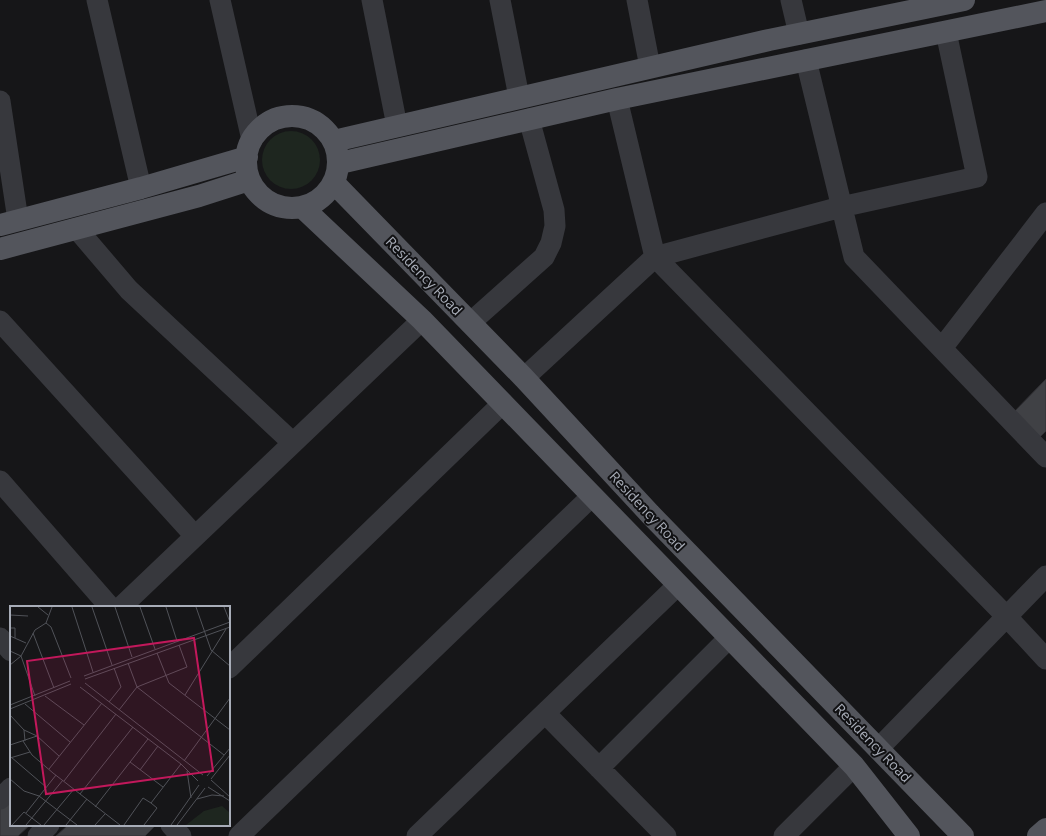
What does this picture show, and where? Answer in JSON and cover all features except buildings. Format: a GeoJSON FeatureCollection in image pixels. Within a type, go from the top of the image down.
{"type":"FeatureCollection","features":[{"type":"Feature","properties":{"kind":"main road"},"geometry":{"type":"LineString","coordinates":[[334,141],[650,67],[940,2],[964,0]]}},
{"type":"Feature","properties":{"kind":"main road"},"geometry":{"type":"LineString","coordinates":[[337,173],[529,119],[617,99],[1046,12]]}},
{"type":"Feature","properties":{"kind":"main road"},"geometry":{"type":"LineString","coordinates":[[296,116],[311,120],[324,129],[334,141],[337,173],[326,194],[314,203],[302,207],[286,208],[271,203],[258,194],[249,180],[246,165],[249,148],[254,135],[266,124],[280,117],[296,116]]}},
{"type":"Feature","properties":{"kind":"main road"},"geometry":{"type":"LineString","coordinates":[[9,223],[141,188],[249,148]]}},
{"type":"Feature","properties":{"kind":"main road","name":"Residency Road"},"geometry":{"type":"LineString","coordinates":[[337,173],[470,323],[524,378],[650,514],[963,836]]}},
{"type":"Feature","properties":{"kind":"main road"},"geometry":{"type":"LineString","coordinates":[[0,249],[200,196],[249,180]]}},
{"type":"Feature","properties":{"kind":"main road","name":"Residency Road"},"geometry":{"type":"LineString","coordinates":[[302,207],[422,320],[854,766],[909,836]]}},
{"type":"Feature","properties":{"kind":"main road"},"geometry":{"type":"LineString","coordinates":[[884,804],[889,836]]}},
{"type":"Feature","properties":{"kind":"main road"},"geometry":{"type":"LineString","coordinates":[[1038,836],[1046,829]]}},
{"type":"Feature","properties":{"kind":"street"},"geometry":{"type":"LineString","coordinates":[[97,0],[141,188]]}},
{"type":"Feature","properties":{"kind":"street"},"geometry":{"type":"LineString","coordinates":[[220,0],[249,148]]}},
{"type":"Feature","properties":{"kind":"street"},"geometry":{"type":"LineString","coordinates":[[372,0],[397,126]]}},
{"type":"Feature","properties":{"kind":"street"},"geometry":{"type":"LineString","coordinates":[[500,0],[519,98]]}},
{"type":"Feature","properties":{"kind":"street"},"geometry":{"type":"LineString","coordinates":[[638,0],[650,67]]}},
{"type":"Feature","properties":{"kind":"street"},"geometry":{"type":"LineString","coordinates":[[791,0],[798,34]]}},
{"type":"Feature","properties":{"kind":"street"},"geometry":{"type":"LineString","coordinates":[[524,378],[654,257],[842,207],[977,177],[946,32]]}},
{"type":"Feature","properties":{"kind":"street"},"geometry":{"type":"LineString","coordinates":[[806,60],[854,256],[1046,457]]}},
{"type":"Feature","properties":{"kind":"street"},"geometry":{"type":"LineString","coordinates":[[617,99],[654,257],[1007,617],[1046,659]]}},
{"type":"Feature","properties":{"kind":"street"},"geometry":{"type":"LineString","coordinates":[[0,101],[9,223]]}},
{"type":"Feature","properties":{"kind":"street"},"geometry":{"type":"LineString","coordinates":[[470,323],[544,257],[555,226],[554,210],[529,119]]}},
{"type":"Feature","properties":{"kind":"street"},"geometry":{"type":"LineString","coordinates":[[942,348],[1046,212]]}},
{"type":"Feature","properties":{"kind":"street"},"geometry":{"type":"LineString","coordinates":[[77,229],[129,290],[293,443]]}},
{"type":"Feature","properties":{"kind":"street"},"geometry":{"type":"LineString","coordinates":[[122,606],[422,320]]}},
{"type":"Feature","properties":{"kind":"street"},"geometry":{"type":"LineString","coordinates":[[0,321],[195,536]]}},
{"type":"Feature","properties":{"kind":"street"},"geometry":{"type":"LineString","coordinates":[[230,667],[503,403]]}},
{"type":"Feature","properties":{"kind":"street"},"geometry":{"type":"LineString","coordinates":[[0,481],[109,606]]}},
{"type":"Feature","properties":{"kind":"street"},"geometry":{"type":"LineString","coordinates":[[239,836],[592,496]]}},
{"type":"Feature","properties":{"kind":"street"},"geometry":{"type":"LineString","coordinates":[[878,749],[1046,576]]}},
{"type":"Feature","properties":{"kind":"street"},"geometry":{"type":"LineString","coordinates":[[416,836],[678,585]]}},
{"type":"Feature","properties":{"kind":"street"},"geometry":{"type":"LineString","coordinates":[[0,638],[10,650]]}},
{"type":"Feature","properties":{"kind":"street"},"geometry":{"type":"LineString","coordinates":[[599,768],[729,638]]}},
{"type":"Feature","properties":{"kind":"street"},"geometry":{"type":"LineString","coordinates":[[545,713],[666,836]]}},
{"type":"Feature","properties":{"kind":"street"},"geometry":{"type":"LineString","coordinates":[[784,836],[854,766]]}},
{"type":"Feature","properties":{"kind":"street"},"geometry":{"type":"LineString","coordinates":[[38,836],[48,826]]}},
{"type":"Feature","properties":{"kind":"shaded area"},"geometry":{"type":"Polygon","coordinates":[[[285,131],[297,131],[312,139],[320,154],[320,166],[312,181],[297,189],[285,189],[270,181],[262,166],[262,154],[270,139],[285,131]]]}}]}
